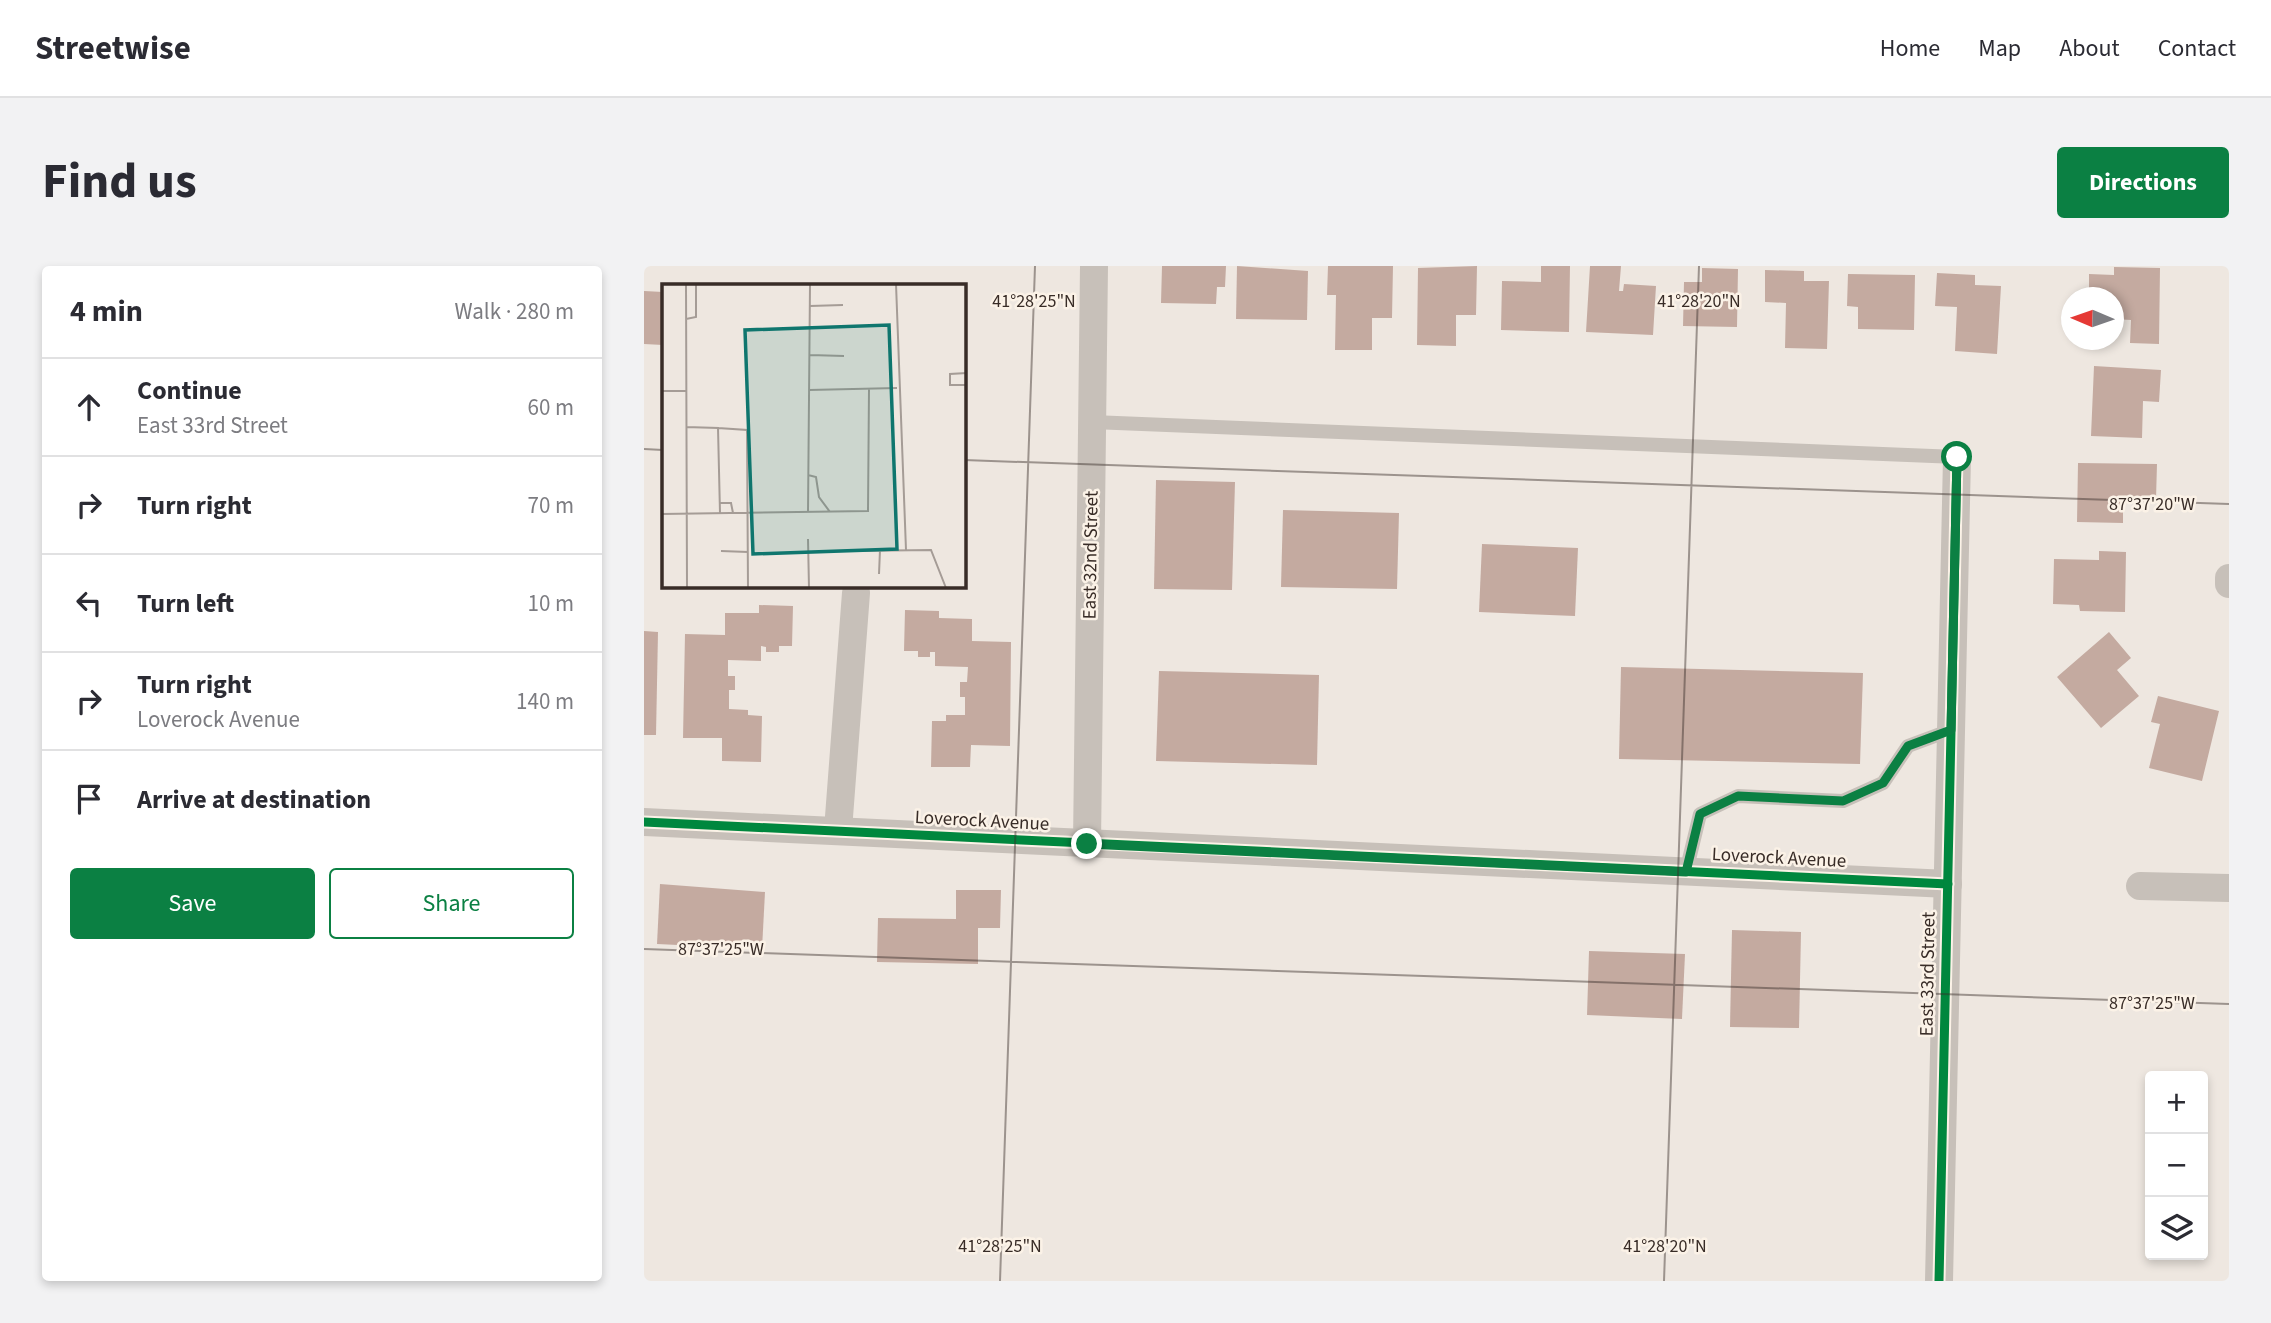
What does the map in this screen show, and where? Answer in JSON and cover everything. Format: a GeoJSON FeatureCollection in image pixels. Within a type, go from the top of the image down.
{"type":"FeatureCollection","features":[{"type":"Feature","properties":{"kind":"street","name":"East 32nd Street"},"geometry":{"type":"LineString","coordinates":[[1087,844],[1094,266]]}},
{"type":"Feature","properties":{"kind":"street","name":"East 33rd Street"},"geometry":{"type":"LineString","coordinates":[[1939,1281],[1957,457]]}},
{"type":"Feature","properties":{"kind":"street"},"geometry":{"type":"LineString","coordinates":[[2229,578],[2229,584]]}},
{"type":"Feature","properties":{"kind":"street"},"geometry":{"type":"LineString","coordinates":[[838,830],[856,593]]}},
{"type":"Feature","properties":{"kind":"street","name":"Loverock Avenue"},"geometry":{"type":"LineString","coordinates":[[644,822],[1948,884]]}},
{"type":"Feature","properties":{"kind":"street"},"geometry":{"type":"LineString","coordinates":[[2140,886],[2229,888]]}},
{"type":"Feature","properties":{"kind":"lane"},"geometry":{"type":"LineString","coordinates":[[1092,422],[1957,457]]}},
{"type":"Feature","properties":{"kind":"lane"},"geometry":{"type":"LineString","coordinates":[[1686,872],[1700,814],[1738,796],[1843,801],[1883,783],[1908,746],[1951,730]]}},
{"type":"Feature","properties":{"kind":"building"},"geometry":{"type":"Polygon","coordinates":[[[1162,266],[1226,266],[1225,287],[1217,287],[1216,304],[1161,303],[1162,266]]]}},
{"type":"Feature","properties":{"kind":"building"},"geometry":{"type":"Polygon","coordinates":[[[1237,266],[1308,271],[1307,320],[1236,319],[1237,266]]]}},
{"type":"Feature","properties":{"kind":"building"},"geometry":{"type":"Polygon","coordinates":[[[1328,266],[1393,266],[1392,318],[1372,318],[1372,350],[1335,350],[1336,295],[1327,295],[1328,266]]]}},
{"type":"Feature","properties":{"kind":"building"},"geometry":{"type":"Polygon","coordinates":[[[1477,266],[1476,315],[1456,315],[1456,346],[1417,345],[1418,268],[1477,266]]]}},
{"type":"Feature","properties":{"kind":"building"},"geometry":{"type":"Polygon","coordinates":[[[1541,266],[1570,266],[1569,332],[1501,330],[1502,281],[1541,282],[1541,266]]]}},
{"type":"Feature","properties":{"kind":"building"},"geometry":{"type":"Polygon","coordinates":[[[1590,266],[1621,266],[1619,291],[1623,291],[1624,284],[1656,286],[1653,335],[1586,332],[1590,266]]]}},
{"type":"Feature","properties":{"kind":"building"},"geometry":{"type":"Polygon","coordinates":[[[2114,267],[2160,268],[2159,344],[2130,343],[2131,320],[2124,320],[2124,287],[2089,287],[2089,274],[2114,275],[2114,267]]]}},
{"type":"Feature","properties":{"kind":"building"},"geometry":{"type":"Polygon","coordinates":[[[1702,268],[1738,269],[1737,327],[1683,326],[1684,282],[1702,282],[1702,268]]]}},
{"type":"Feature","properties":{"kind":"building"},"geometry":{"type":"Polygon","coordinates":[[[1765,270],[1804,271],[1804,281],[1829,281],[1827,349],[1785,348],[1786,303],[1765,302],[1765,270]]]}},
{"type":"Feature","properties":{"kind":"building"},"geometry":{"type":"Polygon","coordinates":[[[1937,273],[1975,275],[1975,285],[2001,286],[1997,354],[1955,351],[1957,307],[1935,306],[1937,273]]]}},
{"type":"Feature","properties":{"kind":"building"},"geometry":{"type":"Polygon","coordinates":[[[1848,274],[1915,275],[1914,330],[1858,329],[1858,307],[1847,306],[1848,274]]]}},
{"type":"Feature","properties":{"kind":"building"},"geometry":{"type":"Polygon","coordinates":[[[644,291],[662,292],[662,345],[644,344],[644,291]]]}},
{"type":"Feature","properties":{"kind":"building"},"geometry":{"type":"Polygon","coordinates":[[[2094,366],[2161,370],[2159,402],[2143,401],[2142,438],[2091,436],[2094,366]]]}},
{"type":"Feature","properties":{"kind":"building"},"geometry":{"type":"Polygon","coordinates":[[[2078,463],[2157,464],[2156,499],[2123,498],[2123,523],[2077,522],[2078,463]]]}},
{"type":"Feature","properties":{"kind":"building"},"geometry":{"type":"Polygon","coordinates":[[[1156,480],[1235,482],[1232,590],[1154,589],[1156,480]]]}},
{"type":"Feature","properties":{"kind":"building"},"geometry":{"type":"Polygon","coordinates":[[[1283,510],[1399,513],[1397,589],[1281,587],[1283,510]]]}},
{"type":"Feature","properties":{"kind":"building"},"geometry":{"type":"Polygon","coordinates":[[[1482,544],[1578,548],[1575,616],[1479,612],[1482,544]]]}},
{"type":"Feature","properties":{"kind":"building"},"geometry":{"type":"Polygon","coordinates":[[[2099,551],[2126,552],[2125,612],[2080,611],[2079,605],[2053,604],[2054,559],[2099,560],[2099,551]]]}},
{"type":"Feature","properties":{"kind":"building"},"geometry":{"type":"Polygon","coordinates":[[[759,605],[793,606],[792,646],[779,646],[779,652],[766,652],[766,647],[761,646],[761,661],[728,660],[728,676],[735,676],[735,690],[729,690],[729,709],[748,710],[748,715],[762,716],[761,762],[722,761],[722,738],[683,738],[685,634],[725,635],[725,613],[759,613],[759,605]]]}},
{"type":"Feature","properties":{"kind":"building"},"geometry":{"type":"Polygon","coordinates":[[[905,610],[939,611],[939,618],[972,619],[972,641],[1011,642],[1010,746],[971,745],[970,767],[931,767],[932,721],[946,721],[946,715],[965,715],[965,697],[960,697],[960,682],[967,682],[968,667],[935,666],[935,652],[930,652],[930,657],[918,657],[918,651],[904,651],[905,610]]]}},
{"type":"Feature","properties":{"kind":"building"},"geometry":{"type":"Polygon","coordinates":[[[644,631],[658,632],[656,735],[644,735],[644,631]]]}},
{"type":"Feature","properties":{"kind":"building"},"geometry":{"type":"Polygon","coordinates":[[[2109,632],[2131,658],[2117,670],[2139,696],[2101,728],[2057,677],[2109,632]]]}},
{"type":"Feature","properties":{"kind":"building"},"geometry":{"type":"Polygon","coordinates":[[[1621,667],[1863,673],[1860,764],[1619,759],[1621,667]]]}},
{"type":"Feature","properties":{"kind":"building"},"geometry":{"type":"Polygon","coordinates":[[[1159,671],[1319,675],[1317,765],[1156,761],[1159,671]]]}},
{"type":"Feature","properties":{"kind":"building"},"geometry":{"type":"Polygon","coordinates":[[[2158,696],[2219,711],[2202,781],[2149,768],[2160,724],[2151,722],[2158,696]]]}},
{"type":"Feature","properties":{"kind":"building"},"geometry":{"type":"Polygon","coordinates":[[[660,884],[765,892],[762,949],[657,944],[660,884]]]}},
{"type":"Feature","properties":{"kind":"building"},"geometry":{"type":"Polygon","coordinates":[[[956,890],[1001,890],[1000,928],[978,928],[978,964],[877,962],[878,918],[956,919],[956,890]]]}},
{"type":"Feature","properties":{"kind":"building"},"geometry":{"type":"Polygon","coordinates":[[[1732,930],[1801,932],[1799,1028],[1730,1027],[1732,930]]]}},
{"type":"Feature","properties":{"kind":"building"},"geometry":{"type":"Polygon","coordinates":[[[1589,951],[1685,954],[1682,1019],[1587,1015],[1589,951]]]}},
{"type":"Feature","properties":{"kind":"cycle path"},"geometry":{"type":"LineString","coordinates":[[1939,1281],[1957,457]]}},
{"type":"Feature","properties":{"kind":"cycle path"},"geometry":{"type":"LineString","coordinates":[[644,822],[1948,884]]}},
{"type":"Feature","properties":{"kind":"route"},"geometry":{"type":"LineString","coordinates":[[1087,844],[1686,872],[1700,814],[1738,796],[1843,801],[1883,783],[1908,746],[1951,730],[1957,457]]}}]}
